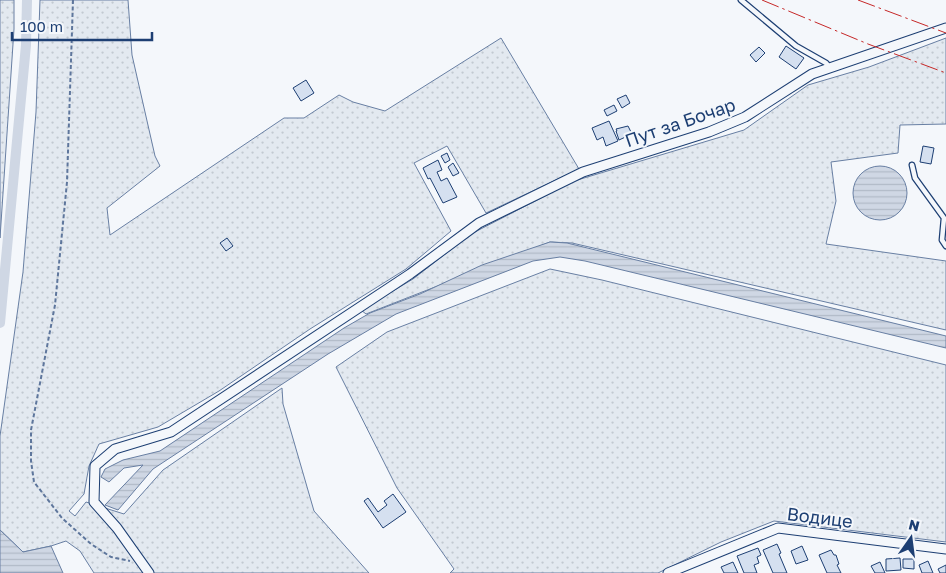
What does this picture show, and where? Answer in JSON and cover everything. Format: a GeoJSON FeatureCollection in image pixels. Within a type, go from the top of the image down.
{"type":"FeatureCollection","features":[{"type":"Feature","properties":{"kind":"street","name":"Пут за Бочар"},"geometry":{"type":"LineString","coordinates":[[149,573],[117,528],[94,502],[95,466],[115,449],[170,432],[410,274],[479,222],[583,172],[709,132],[745,117],[812,74],[946,28]]}},
{"type":"Feature","properties":{"kind":"street","name":"Водице"},"geometry":{"type":"LineString","coordinates":[[668,573],[778,528],[946,549]]}},
{"type":"Feature","properties":{"kind":"lane"},"geometry":{"type":"LineString","coordinates":[[741,0],[796,46],[826,63],[830,68]]}},
{"type":"Feature","properties":{"kind":"lane"},"geometry":{"type":"LineString","coordinates":[[912,165],[915,178],[944,218],[942,240],[946,246]]}},
{"type":"Feature","properties":{"kind":"path"},"geometry":{"type":"LineString","coordinates":[[73,0],[67,182],[55,305],[31,430],[31,461],[34,482],[62,518],[91,544],[111,557],[129,561],[140,561]]}},
{"type":"Feature","properties":{"kind":"shaded area"},"geometry":{"type":"Polygon","coordinates":[[[0,0],[14,0],[14,29],[0,238],[0,0]]]}},
{"type":"Feature","properties":{"kind":"shaded area"},"geometry":{"type":"Polygon","coordinates":[[[40,0],[128,0],[132,55],[155,156],[160,166],[107,208],[110,235],[284,118],[304,118],[339,95],[353,102],[385,111],[501,38],[579,169],[486,213],[447,146],[414,163],[451,231],[406,269],[310,329],[219,391],[158,427],[99,444],[89,466],[84,494],[69,511],[75,516],[86,502],[124,514],[163,470],[282,388],[283,404],[314,511],[369,573],[94,573],[80,551],[66,541],[23,552],[0,530],[0,436],[23,272],[36,112],[40,0]]]}},
{"type":"Feature","properties":{"kind":"shaded area"},"geometry":{"type":"Polygon","coordinates":[[[946,38],[946,124],[900,125],[898,153],[831,162],[836,201],[826,244],[946,261],[946,330],[572,243],[550,242],[366,314],[361,310],[413,279],[471,234],[574,181],[744,130],[808,85],[869,67],[946,38]]]}},
{"type":"Feature","properties":{"kind":"shaded area"},"geometry":{"type":"Polygon","coordinates":[[[875,166],[885,166],[895,170],[903,178],[907,193],[903,208],[895,216],[885,220],[875,220],[865,216],[857,208],[853,198],[853,188],[857,178],[865,170],[875,166]]]}},
{"type":"Feature","properties":{"kind":"shaded area"},"geometry":{"type":"Polygon","coordinates":[[[550,242],[567,243],[946,336],[946,348],[585,261],[560,257],[533,261],[396,314],[328,354],[153,469],[118,510],[105,505],[143,465],[124,468],[109,482],[101,477],[105,469],[123,460],[160,451],[344,328],[370,313],[420,294],[482,265],[550,242]]]}},
{"type":"Feature","properties":{"kind":"shaded area"},"geometry":{"type":"Polygon","coordinates":[[[550,269],[602,280],[946,365],[946,542],[774,521],[721,542],[658,573],[450,573],[454,569],[397,488],[336,367],[387,332],[550,269]]]}},
{"type":"Feature","properties":{"kind":"shaded area"},"geometry":{"type":"Polygon","coordinates":[[[0,530],[23,552],[51,546],[63,573],[0,573],[0,530]]]}},
{"type":"Feature","properties":{"kind":"building"},"geometry":{"type":"Polygon","coordinates":[[[786,46],[804,58],[796,69],[779,57],[786,46]]]}},
{"type":"Feature","properties":{"kind":"building"},"geometry":{"type":"Polygon","coordinates":[[[759,47],[765,53],[756,62],[750,55],[759,47]]]}},
{"type":"Feature","properties":{"kind":"building"},"geometry":{"type":"Polygon","coordinates":[[[306,80],[314,93],[301,101],[293,88],[306,80]]]}},
{"type":"Feature","properties":{"kind":"building"},"geometry":{"type":"Polygon","coordinates":[[[626,95],[630,103],[622,108],[617,99],[626,95]]]}},
{"type":"Feature","properties":{"kind":"building"},"geometry":{"type":"Polygon","coordinates":[[[614,105],[617,111],[607,116],[604,110],[614,105]]]}},
{"type":"Feature","properties":{"kind":"building"},"geometry":{"type":"Polygon","coordinates":[[[609,121],[618,141],[606,146],[603,137],[597,140],[592,128],[609,121]]]}},
{"type":"Feature","properties":{"kind":"building"},"geometry":{"type":"Polygon","coordinates":[[[628,126],[632,134],[619,140],[616,129],[628,126]]]}},
{"type":"Feature","properties":{"kind":"building"},"geometry":{"type":"Polygon","coordinates":[[[923,146],[934,148],[931,164],[920,162],[923,146]]]}},
{"type":"Feature","properties":{"kind":"building"},"geometry":{"type":"Polygon","coordinates":[[[447,153],[450,160],[445,163],[441,156],[447,153]]]}},
{"type":"Feature","properties":{"kind":"building"},"geometry":{"type":"Polygon","coordinates":[[[438,160],[442,170],[437,172],[441,181],[447,178],[457,197],[443,203],[423,168],[438,160]]]}},
{"type":"Feature","properties":{"kind":"building"},"geometry":{"type":"Polygon","coordinates":[[[453,163],[459,173],[453,176],[448,167],[453,163]]]}},
{"type":"Feature","properties":{"kind":"building"},"geometry":{"type":"Polygon","coordinates":[[[227,238],[233,246],[226,251],[220,243],[227,238]]]}},
{"type":"Feature","properties":{"kind":"building"},"geometry":{"type":"Polygon","coordinates":[[[393,494],[406,512],[383,528],[364,501],[368,498],[378,512],[387,505],[384,501],[393,494]]]}},
{"type":"Feature","properties":{"kind":"building"},"geometry":{"type":"Polygon","coordinates":[[[777,544],[787,573],[773,573],[763,550],[777,544]]]}},
{"type":"Feature","properties":{"kind":"building"},"geometry":{"type":"Polygon","coordinates":[[[802,546],[808,560],[796,564],[791,551],[802,546]]]}},
{"type":"Feature","properties":{"kind":"building"},"geometry":{"type":"Polygon","coordinates":[[[758,548],[761,555],[757,557],[759,563],[754,565],[757,573],[744,573],[737,556],[758,548]]]}},
{"type":"Feature","properties":{"kind":"building"},"geometry":{"type":"Polygon","coordinates":[[[831,550],[836,555],[839,564],[837,565],[841,573],[827,573],[819,555],[831,550]]]}},
{"type":"Feature","properties":{"kind":"building"},"geometry":{"type":"Polygon","coordinates":[[[900,558],[901,570],[886,571],[886,559],[900,558]]]}},
{"type":"Feature","properties":{"kind":"building"},"geometry":{"type":"Polygon","coordinates":[[[903,559],[914,559],[914,569],[903,568],[903,559]]]}},
{"type":"Feature","properties":{"kind":"building"},"geometry":{"type":"Polygon","coordinates":[[[928,561],[933,573],[922,573],[919,565],[928,561]]]}},
{"type":"Feature","properties":{"kind":"building"},"geometry":{"type":"Polygon","coordinates":[[[733,562],[738,573],[724,573],[721,567],[733,562]]]}},
{"type":"Feature","properties":{"kind":"building"},"geometry":{"type":"Polygon","coordinates":[[[880,562],[885,573],[875,573],[871,566],[880,562]]]}},
{"type":"Feature","properties":{"kind":"building"},"geometry":{"type":"Polygon","coordinates":[[[946,565],[946,573],[940,573],[938,569],[946,565]]]}},
{"type":"Feature","properties":{"kind":"waterway"},"geometry":{"type":"LineString","coordinates":[[0,323],[26,45],[27,0]]}},
{"type":"Feature","properties":{"kind":"power"},"geometry":{"type":"LineString","coordinates":[[762,0],[868,44],[946,73]]}},
{"type":"Feature","properties":{"kind":"power"},"geometry":{"type":"LineString","coordinates":[[858,0],[946,33]]}}]}
